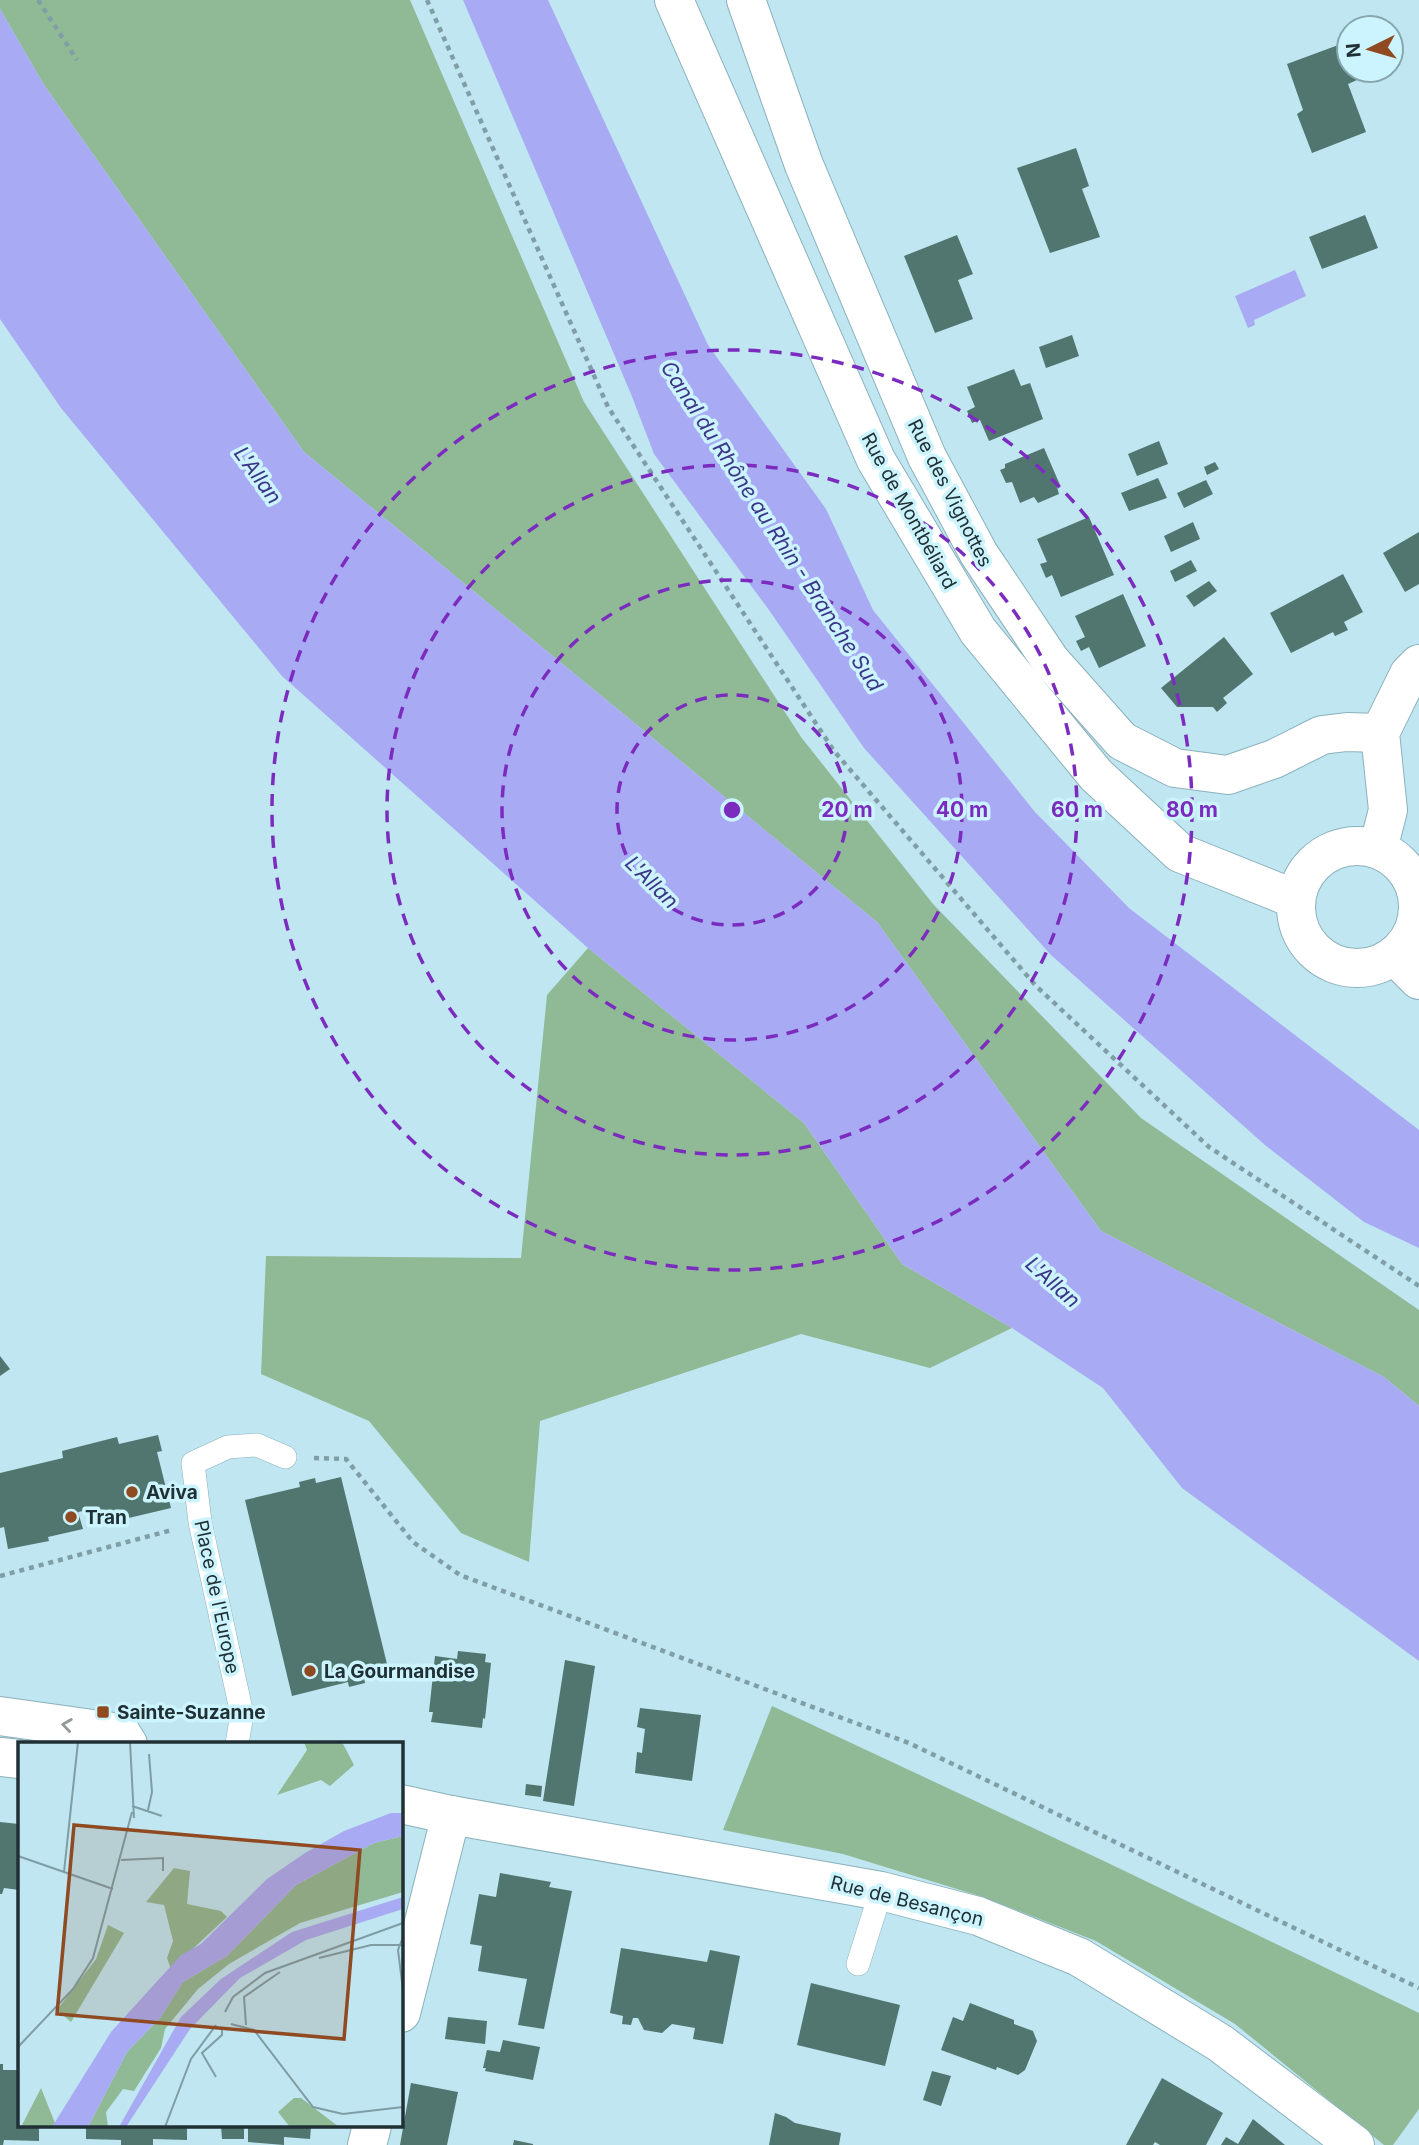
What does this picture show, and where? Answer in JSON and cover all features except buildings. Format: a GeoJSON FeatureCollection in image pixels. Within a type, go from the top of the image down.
{"type":"FeatureCollection","features":[{"type":"Feature","properties":{"kind":"main road","name":"Rue de Montbéliard"},"geometry":{"type":"LineString","coordinates":[[674,0],[876,460],[978,631],[1096,775],[1180,853],[1296,899]]}},
{"type":"Feature","properties":{"kind":"main road","name":"Rue des Vignottes"},"geometry":{"type":"LineString","coordinates":[[746,0],[804,165],[927,457],[979,554],[1050,660],[1122,741],[1175,768],[1228,775],[1274,759],[1322,735],[1347,732],[1380,733]]}},
{"type":"Feature","properties":{"kind":"main road"},"geometry":{"type":"LineString","coordinates":[[1378,849],[1388,810],[1380,733],[1409,674],[1419,664]]}},
{"type":"Feature","properties":{"kind":"main road"},"geometry":{"type":"LineString","coordinates":[[1356,845],[1378,849],[1395,859],[1409,873],[1417,891],[1419,910],[1407,968],[1376,966],[1356,969],[1336,965],[1318,955],[1304,939],[1296,920],[1296,899],[1302,878],[1316,861],[1335,849],[1356,845]]}},
{"type":"Feature","properties":{"kind":"main road"},"geometry":{"type":"LineString","coordinates":[[0,1716],[121,1733],[127,1742]]}},
{"type":"Feature","properties":{"kind":"main road"},"geometry":{"type":"LineString","coordinates":[[0,1756],[18,1759]]}},
{"type":"Feature","properties":{"kind":"main road","name":"Rue de Besançon"},"geometry":{"type":"LineString","coordinates":[[402,1804],[881,1891],[978,1916],[1079,1958],[1220,2043],[1355,2145]]}},
{"type":"Feature","properties":{"kind":"main road"},"geometry":{"type":"LineString","coordinates":[[402,2009],[451,1815]]}},
{"type":"Feature","properties":{"kind":"lane","name":"Place de l'Europe"},"geometry":{"type":"LineString","coordinates":[[237,1742],[242,1714],[200,1522],[193,1463],[228,1447],[257,1445],[285,1457]]}},
{"type":"Feature","properties":{"kind":"lane"},"geometry":{"type":"LineString","coordinates":[[858,1964],[881,1891]]}},
{"type":"Feature","properties":{"kind":"path"},"geometry":{"type":"LineString","coordinates":[[38,0],[76,60]]}},
{"type":"Feature","properties":{"kind":"path"},"geometry":{"type":"LineString","coordinates":[[427,0],[608,407],[834,751],[1036,986],[1209,1147],[1419,1286]]}},
{"type":"Feature","properties":{"kind":"path"},"geometry":{"type":"LineString","coordinates":[[285,1457],[346,1459],[413,1542],[460,1575],[909,1743],[1419,1988]]}},
{"type":"Feature","properties":{"kind":"path"},"geometry":{"type":"LineString","coordinates":[[0,1576],[200,1522]]}},
{"type":"Feature","properties":{"kind":"green space"},"geometry":{"type":"Polygon","coordinates":[[[0,0],[410,0],[584,402],[801,737],[933,904],[1141,1118],[1419,1310],[1419,1406],[1384,1377],[1101,1231],[877,922],[304,452],[44,85],[0,9],[0,0]]]}},
{"type":"Feature","properties":{"kind":"green space"},"geometry":{"type":"Polygon","coordinates":[[[588,948],[804,1123],[902,1264],[1012,1328],[930,1368],[801,1334],[540,1421],[529,1562],[461,1533],[369,1421],[261,1374],[266,1256],[521,1258],[547,995],[588,948]]]}},
{"type":"Feature","properties":{"kind":"green space"},"geometry":{"type":"Polygon","coordinates":[[[772,1706],[1106,1862],[1419,2013],[1419,2109],[1393,2145],[1384,2145],[1235,2024],[1096,1941],[983,1897],[843,1854],[723,1830],[772,1706]]]}},
{"type":"Feature","properties":{"kind":"water","name":"Canal du Rhône au Rhin - Branche Sud"},"geometry":{"type":"Polygon","coordinates":[[[463,0],[548,0],[708,345],[826,509],[873,610],[1035,812],[1129,908],[1419,1130],[1419,1248],[1364,1222],[1265,1145],[1051,955],[864,748],[769,610],[654,454],[463,0]]]}},
{"type":"Feature","properties":{"kind":"water","name":"L'Allan"},"geometry":{"type":"Polygon","coordinates":[[[0,9],[44,85],[304,452],[877,922],[1101,1231],[1384,1377],[1419,1406],[1419,1661],[1182,1488],[1103,1388],[1012,1328],[902,1264],[804,1123],[588,948],[282,676],[61,408],[0,319],[0,9]]]}},
{"type":"Feature","properties":{"kind":"water"},"geometry":{"type":"Polygon","coordinates":[[[1295,270],[1306,296],[1254,320],[1255,325],[1248,328],[1235,296],[1295,270]]]}},
{"type":"Feature","properties":{"kind":"place","name":"Aviva"},"geometry":{"type":"Point","coordinates":[132,1492]}},
{"type":"Feature","properties":{"kind":"place","name":"Tran"},"geometry":{"type":"Point","coordinates":[71,1517]}},
{"type":"Feature","properties":{"kind":"place","name":"La Gourmandise"},"geometry":{"type":"Point","coordinates":[310,1671]}},
{"type":"Feature","properties":{"kind":"place","name":"Sainte-Suzanne"},"geometry":{"type":"Point","coordinates":[103,1712]}}]}
